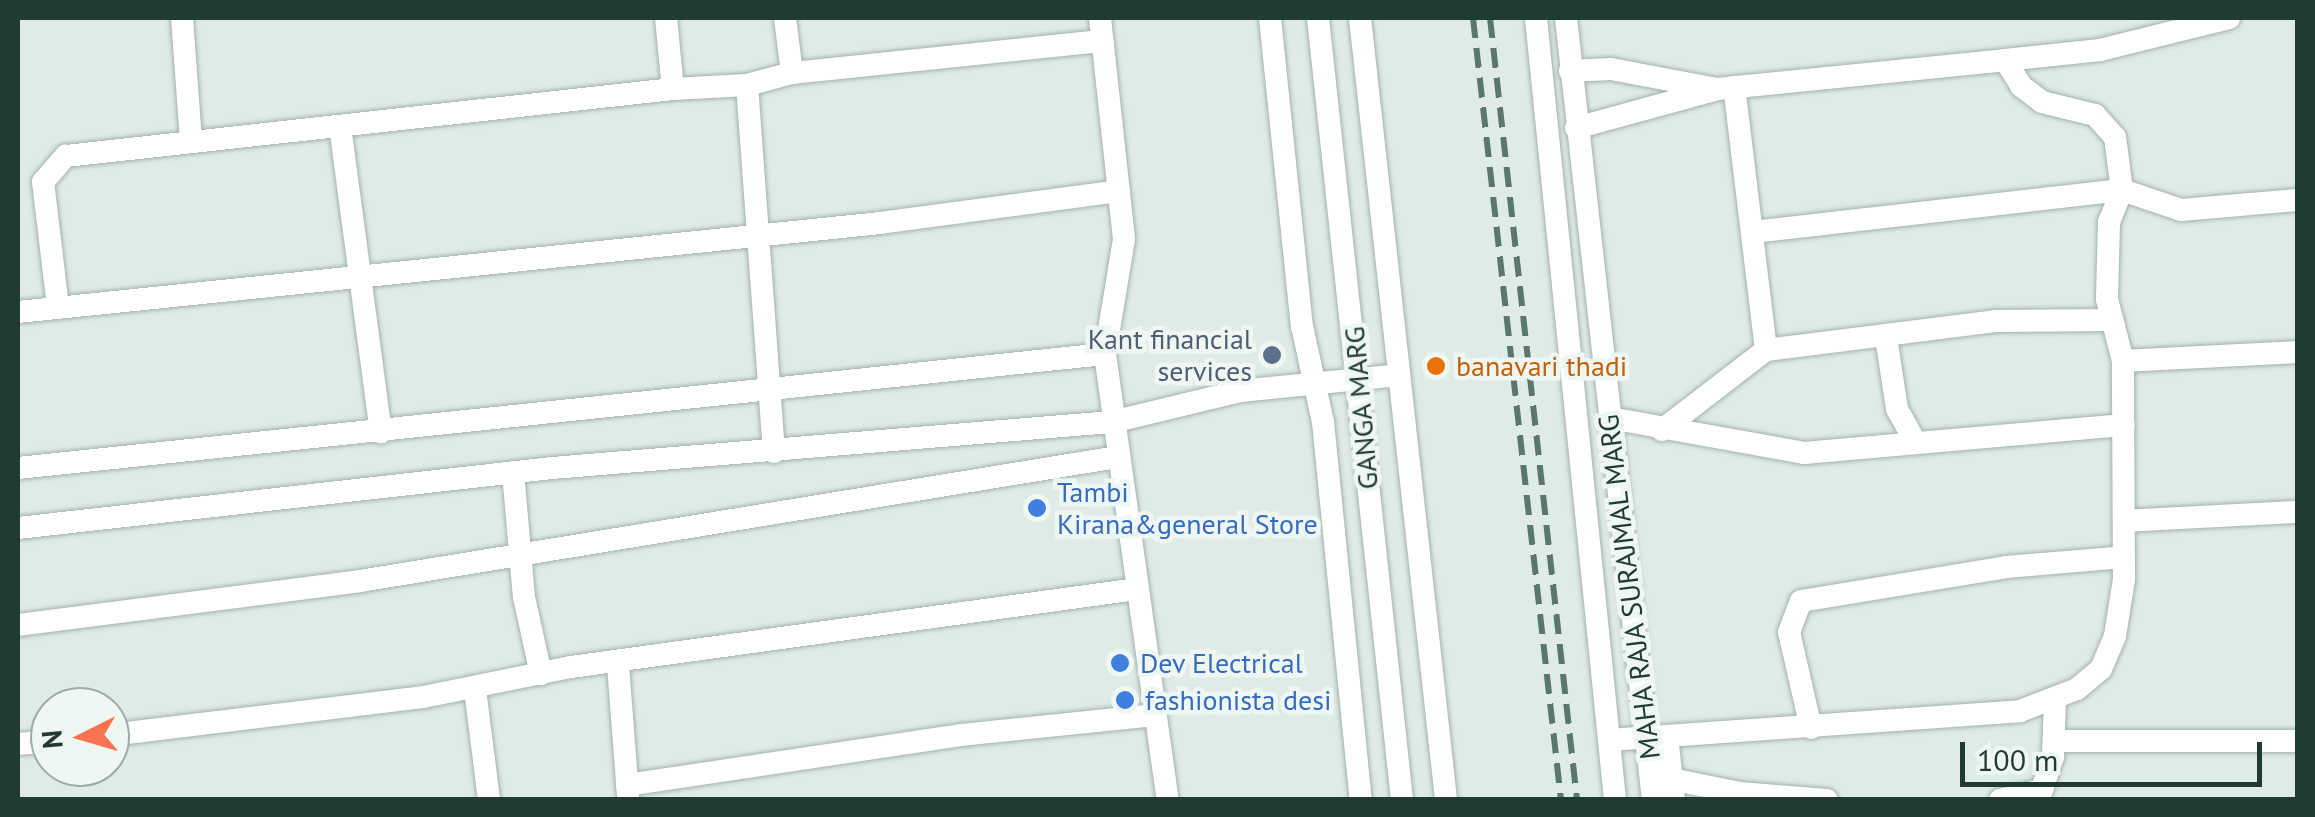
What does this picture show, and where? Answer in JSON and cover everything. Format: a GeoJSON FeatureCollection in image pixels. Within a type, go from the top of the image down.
{"type":"FeatureCollection","features":[{"type":"Feature","properties":{"kind":"street"},"geometry":{"type":"LineString","coordinates":[[182,18],[192,140]]}},
{"type":"Feature","properties":{"kind":"street"},"geometry":{"type":"LineString","coordinates":[[666,18],[673,89]]}},
{"type":"Feature","properties":{"kind":"street"},"geometry":{"type":"LineString","coordinates":[[785,18],[792,72]]}},
{"type":"Feature","properties":{"kind":"street"},"geometry":{"type":"LineString","coordinates":[[1100,18],[1119,191],[1123,276],[1105,354],[1168,800]]}},
{"type":"Feature","properties":{"kind":"street"},"geometry":{"type":"LineString","coordinates":[[1270,18],[1302,326],[1314,380],[1360,800]]}},
{"type":"Feature","properties":{"kind":"street","name":"GANGA MARG"},"geometry":{"type":"LineString","coordinates":[[1318,18],[1402,800]]}},
{"type":"Feature","properties":{"kind":"street","name":"GANGA MARG"},"geometry":{"type":"LineString","coordinates":[[1360,18],[1446,800]]}},
{"type":"Feature","properties":{"kind":"street","name":"MAHA RAJA SURAJMAL MARG"},"geometry":{"type":"LineString","coordinates":[[1536,18],[1616,800]]}},
{"type":"Feature","properties":{"kind":"street","name":"MAHA RAJA SURAJMAL MARG"},"geometry":{"type":"LineString","coordinates":[[1566,18],[1610,418],[1656,736],[1653,800]]}},
{"type":"Feature","properties":{"kind":"street"},"geometry":{"type":"LineString","coordinates":[[1576,128],[1726,88],[2100,50],[2228,18]]}},
{"type":"Feature","properties":{"kind":"street"},"geometry":{"type":"LineString","coordinates":[[58,308],[42,182],[50,167],[66,156],[673,89],[747,85],[792,72],[1102,42]]}},
{"type":"Feature","properties":{"kind":"street"},"geometry":{"type":"LineString","coordinates":[[1609,740],[2020,711],[2055,701],[2101,670],[2116,636],[2124,557],[2123,360],[2112,320],[2109,222],[2122,190],[2115,137],[2095,115],[2042,102],[2021,86],[2004,60]]}},
{"type":"Feature","properties":{"kind":"street"},"geometry":{"type":"LineString","coordinates":[[1570,72],[1610,69],[1726,88]]}},
{"type":"Feature","properties":{"kind":"street"},"geometry":{"type":"LineString","coordinates":[[747,85],[774,452]]}},
{"type":"Feature","properties":{"kind":"street"},"geometry":{"type":"LineString","coordinates":[[1726,88],[1754,232],[1766,350]]}},
{"type":"Feature","properties":{"kind":"street"},"geometry":{"type":"LineString","coordinates":[[340,126],[381,432]]}},
{"type":"Feature","properties":{"kind":"street"},"geometry":{"type":"LineString","coordinates":[[1754,232],[2122,190],[2181,210],[2298,200]]}},
{"type":"Feature","properties":{"kind":"street"},"geometry":{"type":"LineString","coordinates":[[18,312],[360,279],[1119,191]]}},
{"type":"Feature","properties":{"kind":"street"},"geometry":{"type":"LineString","coordinates":[[1662,430],[1766,350],[1886,338],[1995,321],[2112,320]]}},
{"type":"Feature","properties":{"kind":"street"},"geometry":{"type":"LineString","coordinates":[[1886,338],[1897,409],[1916,443]]}},
{"type":"Feature","properties":{"kind":"street"},"geometry":{"type":"LineString","coordinates":[[2123,360],[2298,352]]}},
{"type":"Feature","properties":{"kind":"street"},"geometry":{"type":"LineString","coordinates":[[18,468],[772,392],[1044,356],[1105,354]]}},
{"type":"Feature","properties":{"kind":"street"},"geometry":{"type":"LineString","coordinates":[[18,528],[513,472],[1112,422],[1314,380],[1400,374]]}},
{"type":"Feature","properties":{"kind":"street"},"geometry":{"type":"LineString","coordinates":[[1610,418],[1804,453],[2124,425]]}},
{"type":"Feature","properties":{"kind":"street"},"geometry":{"type":"LineString","coordinates":[[18,625],[360,582],[522,550],[1117,458]]}},
{"type":"Feature","properties":{"kind":"street"},"geometry":{"type":"LineString","coordinates":[[513,472],[540,674]]}},
{"type":"Feature","properties":{"kind":"street"},"geometry":{"type":"LineString","coordinates":[[2124,521],[2298,512]]}},
{"type":"Feature","properties":{"kind":"street"},"geometry":{"type":"LineString","coordinates":[[1811,728],[1789,632],[1801,601],[2006,567],[2124,557]]}},
{"type":"Feature","properties":{"kind":"street"},"geometry":{"type":"LineString","coordinates":[[130,732],[475,689],[540,674],[618,665],[944,611],[1136,589]]}},
{"type":"Feature","properties":{"kind":"street"},"geometry":{"type":"LineString","coordinates":[[618,665],[628,792],[961,735],[1156,715]]}},
{"type":"Feature","properties":{"kind":"street"},"geometry":{"type":"LineString","coordinates":[[475,689],[489,800]]}},
{"type":"Feature","properties":{"kind":"street"},"geometry":{"type":"LineString","coordinates":[[2000,800],[2042,790],[2054,741],[2055,701]]}},
{"type":"Feature","properties":{"kind":"street"},"geometry":{"type":"LineString","coordinates":[[1656,736],[1672,789],[1827,800]]}},
{"type":"Feature","properties":{"kind":"street"},"geometry":{"type":"LineString","coordinates":[[2054,741],[2298,741]]}},
{"type":"Feature","properties":{"kind":"railway"},"geometry":{"type":"LineString","coordinates":[[1473,18],[1561,800]]}},
{"type":"Feature","properties":{"kind":"railway"},"geometry":{"type":"LineString","coordinates":[[1490,18],[1577,800]]}},
{"type":"Feature","properties":{"kind":"place","name":"Kant financial services"},"geometry":{"type":"Point","coordinates":[1272,355]}},
{"type":"Feature","properties":{"kind":"place","name":"banavari thadi"},"geometry":{"type":"Point","coordinates":[1436,366]}},
{"type":"Feature","properties":{"kind":"place","name":"Tambi Kirana&general Store"},"geometry":{"type":"Point","coordinates":[1037,508]}},
{"type":"Feature","properties":{"kind":"place","name":"Dev Electrical"},"geometry":{"type":"Point","coordinates":[1120,663]}},
{"type":"Feature","properties":{"kind":"place","name":"fashionista desi"},"geometry":{"type":"Point","coordinates":[1125,700]}}]}
